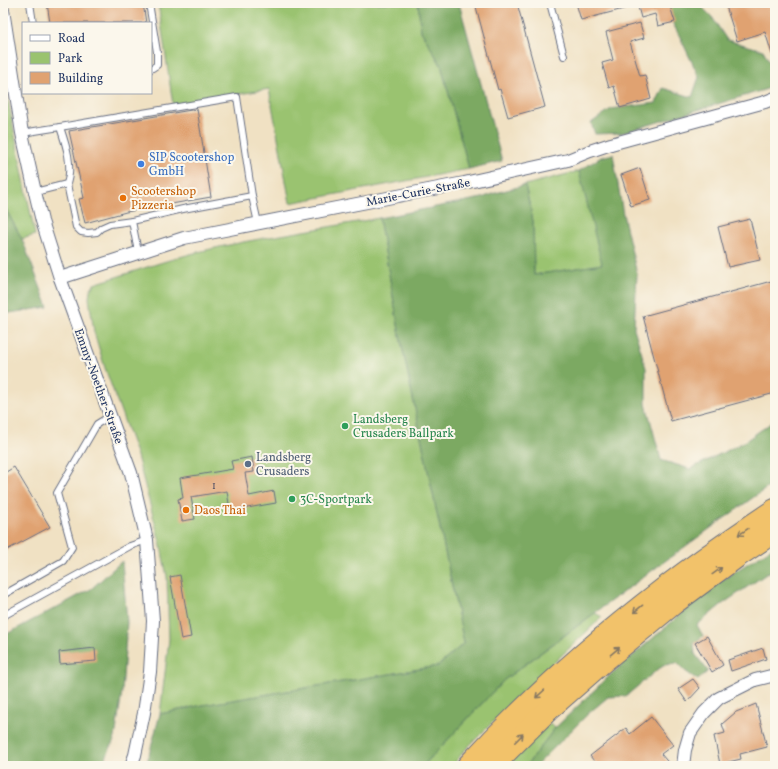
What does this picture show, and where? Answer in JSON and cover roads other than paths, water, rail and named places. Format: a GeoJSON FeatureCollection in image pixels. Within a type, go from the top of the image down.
{"type":"FeatureCollection","features":[{"type":"Feature","properties":{"kind":"highway"},"geometry":{"type":"LineString","coordinates":[[468,766],[487,745],[537,696],[595,645],[662,590],[728,541],[775,510]]}},
{"type":"Feature","properties":{"kind":"highway"},"geometry":{"type":"LineString","coordinates":[[492,766],[549,709],[623,645],[674,603],[739,555],[775,531]]}},
{"type":"Feature","properties":{"kind":"street","name":"Emmy-Noether-Straße"},"geometry":{"type":"LineString","coordinates":[[3,10],[19,87],[22,133],[46,235],[60,278],[131,473],[147,540],[153,621],[150,672],[144,713],[135,755],[131,766]]}},
{"type":"Feature","properties":{"kind":"street","name":"Marie-Curie-Straße"},"geometry":{"type":"LineString","coordinates":[[60,278],[184,238],[464,183],[568,160],[611,144],[775,98]]}},
{"type":"Feature","properties":{"kind":"street"},"geometry":{"type":"LineString","coordinates":[[683,766],[685,750],[690,733],[704,714],[719,698],[755,680],[775,675]]}},
{"type":"Feature","properties":{"kind":"lane"},"geometry":{"type":"LineString","coordinates":[[30,3],[33,22]]}},
{"type":"Feature","properties":{"kind":"lane"},"geometry":{"type":"LineString","coordinates":[[149,3],[157,52],[157,65],[152,68]]}},
{"type":"Feature","properties":{"kind":"lane"},"geometry":{"type":"LineString","coordinates":[[550,3],[564,56]]}},
{"type":"Feature","properties":{"kind":"lane"},"geometry":{"type":"LineString","coordinates":[[22,133],[236,97],[252,196],[258,223]]}},
{"type":"Feature","properties":{"kind":"lane"},"geometry":{"type":"LineString","coordinates":[[60,127],[66,145],[69,164],[69,176],[66,184],[76,227],[81,232],[97,232],[101,228],[110,224],[132,221],[183,209],[252,196]]}},
{"type":"Feature","properties":{"kind":"lane"},"geometry":{"type":"LineString","coordinates":[[35,192],[66,184]]}},
{"type":"Feature","properties":{"kind":"lane"},"geometry":{"type":"LineString","coordinates":[[132,221],[138,252]]}},
{"type":"Feature","properties":{"kind":"lane"},"geometry":{"type":"LineString","coordinates":[[3,594],[63,561],[72,547],[57,493],[97,424],[110,416]]}},
{"type":"Feature","properties":{"kind":"lane"},"geometry":{"type":"LineString","coordinates":[[3,616],[130,546],[147,540]]}},
{"type":"Feature","properties":{"kind":"place","name":"SIP Scootershop GmbH"},"geometry":{"type":"Point","coordinates":[141,164]}},
{"type":"Feature","properties":{"kind":"place","name":"Scootershop Pizzeria"},"geometry":{"type":"Point","coordinates":[123,198]}},
{"type":"Feature","properties":{"kind":"place","name":"Landsberg Crusaders Ballpark"},"geometry":{"type":"Point","coordinates":[345,426]}},
{"type":"Feature","properties":{"kind":"place","name":"Landsberg Crusaders"},"geometry":{"type":"Point","coordinates":[248,464]}},
{"type":"Feature","properties":{"kind":"place","name":"3C-Sportpark"},"geometry":{"type":"Point","coordinates":[292,499]}},
{"type":"Feature","properties":{"kind":"place","name":"Daos Thai"},"geometry":{"type":"Point","coordinates":[186,510]}}]}
